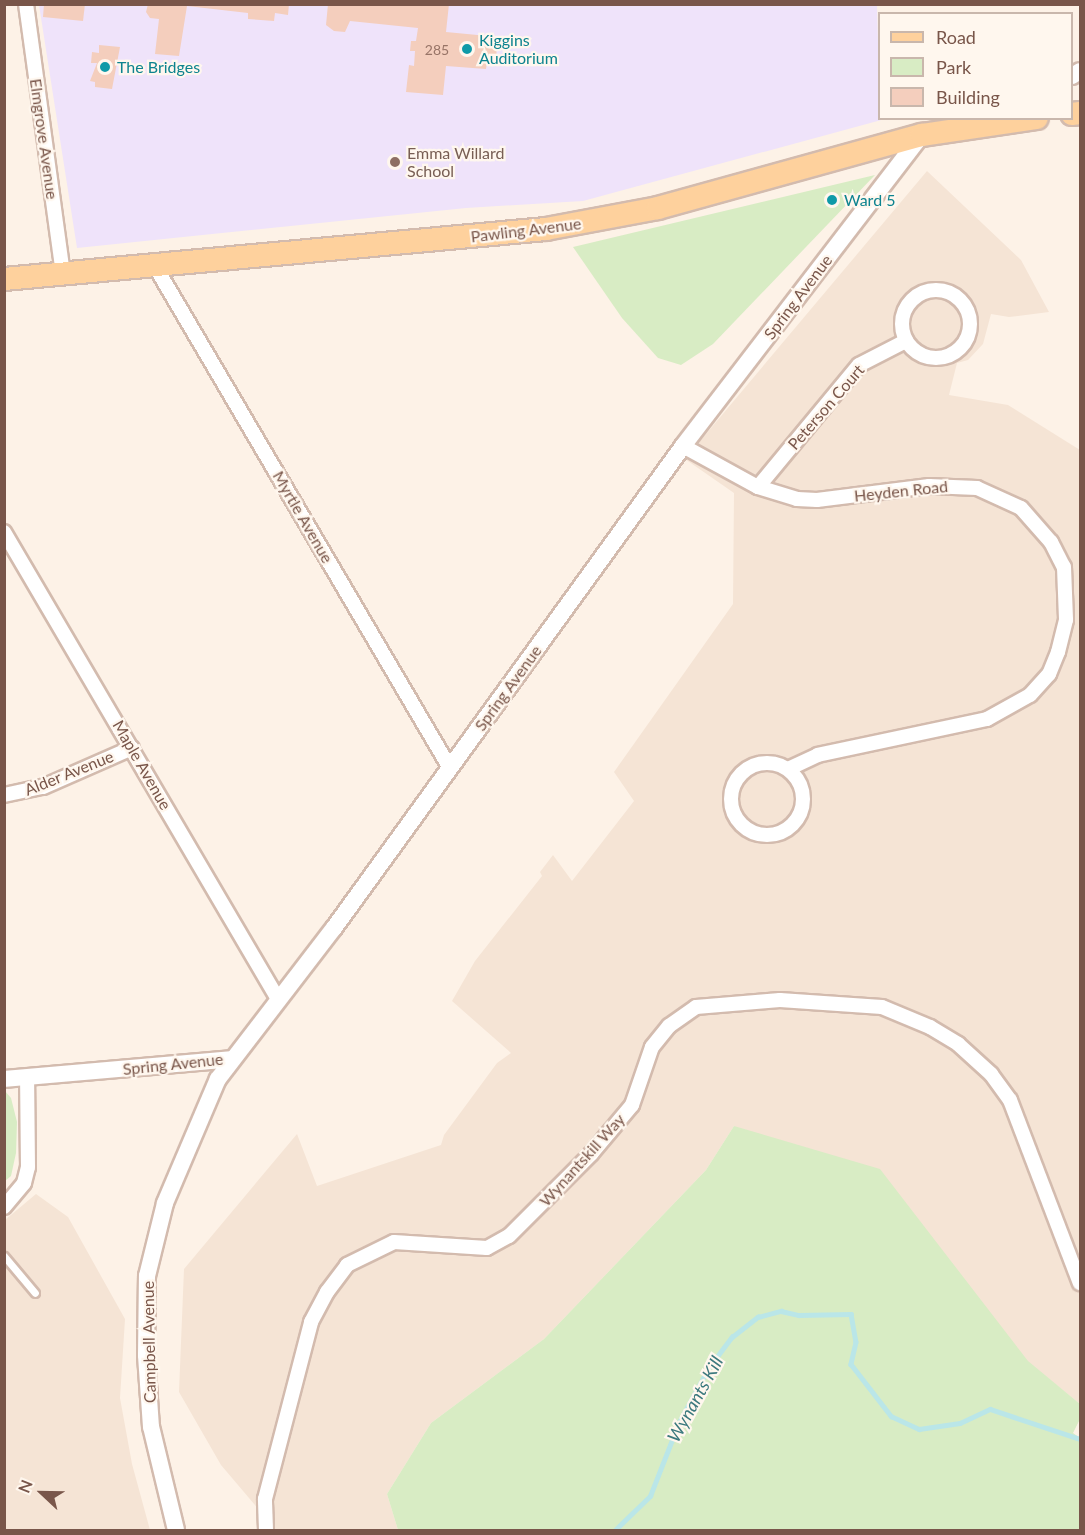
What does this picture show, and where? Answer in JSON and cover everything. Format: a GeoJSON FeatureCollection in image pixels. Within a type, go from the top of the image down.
{"type":"FeatureCollection","features":[{"type":"Feature","properties":{"kind":"main road","name":"Pawling Avenue"},"geometry":{"type":"LineString","coordinates":[[4,279],[584,223],[658,208],[922,135],[996,121]]}},
{"type":"Feature","properties":{"kind":"street","name":"Elmgrove Avenue"},"geometry":{"type":"LineString","coordinates":[[27,4],[63,274]]}},
{"type":"Feature","properties":{"kind":"street","name":"Spring Avenue"},"geometry":{"type":"LineString","coordinates":[[4,1079],[231,1059],[450,768],[683,447],[922,135]]}},
{"type":"Feature","properties":{"kind":"street","name":"Myrtle Avenue"},"geometry":{"type":"LineString","coordinates":[[155,266],[450,768]]}},
{"type":"Feature","properties":{"kind":"street"},"geometry":{"type":"LineString","coordinates":[[924,291],[948,291],[966,306],[970,327],[968,337],[954,354],[933,358],[913,350],[906,341],[902,330],[904,312],[914,298],[924,291]]}},
{"type":"Feature","properties":{"kind":"street","name":"Peterson Court"},"geometry":{"type":"LineString","coordinates":[[758,487],[859,365],[906,341]]}},
{"type":"Feature","properties":{"kind":"street","name":"Heyden Road"},"geometry":{"type":"LineString","coordinates":[[683,447],[758,487],[817,500],[929,486],[977,488],[1021,508],[1037,523],[1064,567],[1068,592],[1066,620],[1049,674],[1030,695],[1005,712],[964,726],[818,755],[790,768]]}},
{"type":"Feature","properties":{"kind":"street","name":"Maple Avenue"},"geometry":{"type":"LineString","coordinates":[[4,532],[278,999]]}},
{"type":"Feature","properties":{"kind":"street","name":"Alder Avenue"},"geometry":{"type":"LineString","coordinates":[[4,795],[43,787],[132,748]]}},
{"type":"Feature","properties":{"kind":"street"},"geometry":{"type":"LineString","coordinates":[[765,762],[790,768],[802,788],[804,800],[795,822],[776,834],[753,832],[743,826],[731,804],[732,792],[743,771],[765,762]]}},
{"type":"Feature","properties":{"kind":"street","name":"Wynantskill Way"},"geometry":{"type":"LineString","coordinates":[[266,1530],[265,1499],[312,1322],[327,1292],[347,1265],[394,1242],[487,1248],[509,1236],[591,1154],[632,1104],[652,1047],[669,1026],[696,1007],[780,1000],[882,1007],[930,1027],[958,1044],[992,1074],[1010,1100],[1080,1283]]}},
{"type":"Feature","properties":{"kind":"street","name":"Campbell Avenue"},"geometry":{"type":"LineString","coordinates":[[176,1530],[151,1427],[146,1355],[147,1276],[165,1203],[196,1126],[231,1059]]}},
{"type":"Feature","properties":{"kind":"street"},"geometry":{"type":"LineString","coordinates":[[4,1207],[24,1183],[28,1167],[27,1077]]}},
{"type":"Feature","properties":{"kind":"lane"},"geometry":{"type":"LineString","coordinates":[[4,1256],[35,1293]]}},
{"type":"Feature","properties":{"kind":"shaded area","name":"Emma Willard School"},"geometry":{"type":"Polygon","coordinates":[[[39,5],[877,5],[878,120],[881,120],[583,201],[466,208],[77,248],[39,5]]]}},
{"type":"Feature","properties":{"kind":"shaded area"},"geometry":{"type":"Polygon","coordinates":[[[927,171],[1021,260],[1049,312],[1009,317],[991,314],[983,344],[968,360],[957,363],[949,395],[1008,405],[1080,450],[1080,1404],[734,1126],[706,1170],[544,1339],[431,1423],[387,1494],[398,1530],[276,1530],[221,1465],[179,1392],[184,1269],[297,1134],[317,1186],[441,1145],[444,1135],[497,1063],[511,1053],[452,1001],[475,961],[542,876],[540,872],[553,855],[572,881],[634,801],[614,772],[733,604],[734,493],[685,459],[927,171]]]}},
{"type":"Feature","properties":{"kind":"shaded area"},"geometry":{"type":"Polygon","coordinates":[[[36,1194],[68,1217],[125,1319],[120,1398],[132,1464],[150,1530],[5,1530],[5,1220],[36,1194]]]}},
{"type":"Feature","properties":{"kind":"green space"},"geometry":{"type":"Polygon","coordinates":[[[875,175],[713,344],[681,365],[658,358],[622,318],[573,247],[875,175]]]}},
{"type":"Feature","properties":{"kind":"green space"},"geometry":{"type":"Polygon","coordinates":[[[5,1091],[11,1098],[17,1122],[16,1153],[11,1176],[5,1181],[5,1091]]]}},
{"type":"Feature","properties":{"kind":"green space"},"geometry":{"type":"Polygon","coordinates":[[[734,1126],[880,1169],[1028,1361],[1080,1404],[1080,1419],[1073,1433],[1080,1438],[1080,1530],[398,1530],[387,1494],[431,1423],[544,1339],[706,1170],[734,1126]]]}},
{"type":"Feature","properties":{"kind":"building"},"geometry":{"type":"Polygon","coordinates":[[[44,4],[85,4],[83,21],[43,17],[44,4]]]}},
{"type":"Feature","properties":{"kind":"building"},"geometry":{"type":"Polygon","coordinates":[[[148,4],[289,4],[288,15],[275,13],[274,21],[248,19],[248,13],[187,6],[179,56],[155,54],[159,19],[150,18],[146,12],[148,4]]]}},
{"type":"Feature","properties":{"kind":"building"},"geometry":{"type":"Polygon","coordinates":[[[328,4],[449,4],[446,32],[488,36],[487,42],[497,43],[496,63],[487,62],[486,69],[446,66],[443,95],[406,92],[409,65],[414,66],[415,51],[410,51],[411,41],[416,41],[418,28],[350,21],[345,32],[334,31],[326,25],[328,4]]]}},
{"type":"Feature","properties":{"kind":"building","name":"The Bridges"},"geometry":{"type":"Polygon","coordinates":[[[99,45],[120,47],[112,89],[95,87],[95,82],[90,81],[97,63],[91,63],[92,52],[99,53],[99,45]]]}},
{"type":"Feature","properties":{"kind":"waterway","name":"Wynants Kill"},"geometry":{"type":"LineString","coordinates":[[615,1530],[650,1496],[679,1422],[709,1367],[732,1337],[758,1317],[781,1311],[799,1315],[851,1314],[856,1342],[851,1364],[891,1416],[919,1429],[960,1423],[990,1409],[1080,1439]]}},
{"type":"Feature","properties":{"kind":"place","name":"Kiggins Auditorium"},"geometry":{"type":"Point","coordinates":[467,49]}},
{"type":"Feature","properties":{"kind":"place","name":"The Bridges"},"geometry":{"type":"Point","coordinates":[105,67]}},
{"type":"Feature","properties":{"kind":"place","name":"Emma Willard School"},"geometry":{"type":"Point","coordinates":[395,162]}},
{"type":"Feature","properties":{"kind":"place","name":"Ward 5"},"geometry":{"type":"Point","coordinates":[832,200]}}]}
